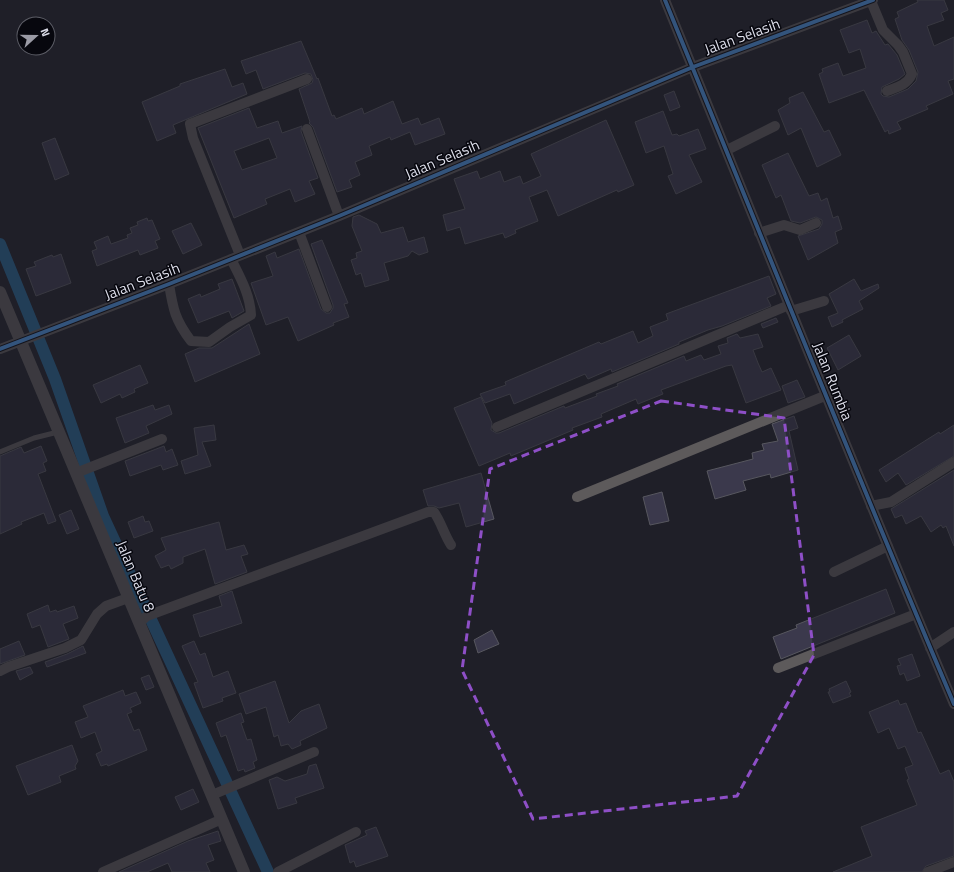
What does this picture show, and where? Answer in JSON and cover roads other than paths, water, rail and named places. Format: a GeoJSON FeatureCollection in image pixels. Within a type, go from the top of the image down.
{"type":"FeatureCollection","features":[{"type":"Feature","properties":{"kind":"street","name":"Jalan Rumbia"},"geometry":{"type":"LineString","coordinates":[[666,0],[759,233],[954,704]]}},
{"type":"Feature","properties":{"kind":"street","name":"Jalan Selasih"},"geometry":{"type":"LineString","coordinates":[[0,349],[48,329],[169,284],[339,216],[693,67],[872,0]]}},
{"type":"Feature","properties":{"kind":"street"},"geometry":{"type":"LineString","coordinates":[[872,0],[883,30],[903,52],[912,74],[904,85],[887,91]]}},
{"type":"Feature","properties":{"kind":"street"},"geometry":{"type":"LineString","coordinates":[[169,284],[173,310],[183,332],[191,341],[209,342],[230,327],[251,315],[251,304],[247,291],[193,138],[190,124],[307,79]]}},
{"type":"Feature","properties":{"kind":"street"},"geometry":{"type":"LineString","coordinates":[[727,150],[775,126]]}},
{"type":"Feature","properties":{"kind":"street"},"geometry":{"type":"LineString","coordinates":[[307,129],[339,216]]}},
{"type":"Feature","properties":{"kind":"street"},"geometry":{"type":"LineString","coordinates":[[759,233],[784,225],[800,230],[816,223]]}},
{"type":"Feature","properties":{"kind":"street"},"geometry":{"type":"LineString","coordinates":[[299,232],[327,307]]}},
{"type":"Feature","properties":{"kind":"street","name":"Jalan Batu 8"},"geometry":{"type":"LineString","coordinates":[[0,292],[2,305],[24,339],[58,432],[80,472],[128,598],[143,620],[244,872]]}},
{"type":"Feature","properties":{"kind":"street"},"geometry":{"type":"LineString","coordinates":[[497,427],[790,308],[824,301]]}},
{"type":"Feature","properties":{"kind":"street"},"geometry":{"type":"LineString","coordinates":[[577,497],[826,395]]}},
{"type":"Feature","properties":{"kind":"street"},"geometry":{"type":"LineString","coordinates":[[80,472],[162,439]]}},
{"type":"Feature","properties":{"kind":"street"},"geometry":{"type":"LineString","coordinates":[[871,506],[891,502],[954,462]]}},
{"type":"Feature","properties":{"kind":"street"},"geometry":{"type":"LineString","coordinates":[[143,620],[428,512],[434,512],[439,519],[444,535],[450,545]]}},
{"type":"Feature","properties":{"kind":"street"},"geometry":{"type":"LineString","coordinates":[[834,572],[888,546]]}},
{"type":"Feature","properties":{"kind":"street"},"geometry":{"type":"LineString","coordinates":[[0,671],[66,648],[81,640],[97,614],[106,606],[128,598]]}},
{"type":"Feature","properties":{"kind":"street"},"geometry":{"type":"LineString","coordinates":[[778,668],[916,614]]}},
{"type":"Feature","properties":{"kind":"street"},"geometry":{"type":"LineString","coordinates":[[930,648],[954,632]]}},
{"type":"Feature","properties":{"kind":"street"},"geometry":{"type":"LineString","coordinates":[[212,795],[314,752]]}},
{"type":"Feature","properties":{"kind":"street"},"geometry":{"type":"LineString","coordinates":[[103,872],[222,819]]}},
{"type":"Feature","properties":{"kind":"street"},"geometry":{"type":"LineString","coordinates":[[281,871],[356,832]]}},
{"type":"Feature","properties":{"kind":"street"},"geometry":{"type":"LineString","coordinates":[[928,872],[954,862]]}},
{"type":"Feature","properties":{"kind":"lane"},"geometry":{"type":"LineString","coordinates":[[0,452],[34,438],[58,432]]}},
{"type":"Feature","properties":{"kind":"waterway"},"geometry":{"type":"LineString","coordinates":[[0,244],[55,379],[103,516],[268,872]]}}]}
